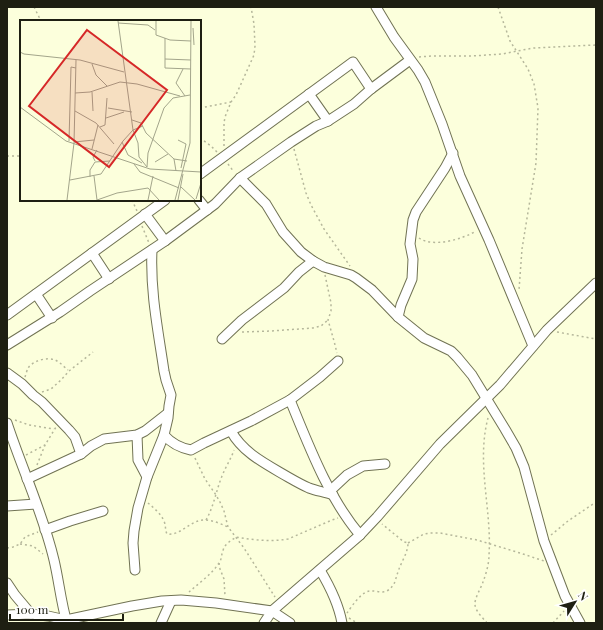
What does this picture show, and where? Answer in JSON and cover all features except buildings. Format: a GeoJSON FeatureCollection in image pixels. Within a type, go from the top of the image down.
{"type":"FeatureCollection","features":[{"type":"Feature","properties":{"kind":"street"},"geometry":{"type":"LineString","coordinates":[[376,7],[394,37],[425,82],[442,124],[460,176],[496,255],[533,346]]}},
{"type":"Feature","properties":{"kind":"street"},"geometry":{"type":"LineString","coordinates":[[7,345],[52,318],[152,250],[215,204],[240,178],[291,142],[354,104],[410,60]]}},
{"type":"Feature","properties":{"kind":"street"},"geometry":{"type":"LineString","coordinates":[[201,173],[353,62],[371,90]]}},
{"type":"Feature","properties":{"kind":"street"},"geometry":{"type":"LineString","coordinates":[[309,94],[328,121]]}},
{"type":"Feature","properties":{"kind":"street"},"geometry":{"type":"LineString","coordinates":[[398,317],[401,305],[412,279],[413,259],[410,244],[413,220],[416,212],[453,154]]}},
{"type":"Feature","properties":{"kind":"street"},"geometry":{"type":"LineString","coordinates":[[240,178],[266,204],[283,232],[301,252],[324,267],[351,275],[356,278],[372,290],[398,317],[424,338],[451,351],[458,357],[472,376],[512,440],[520,457],[544,541],[565,596],[580,623]]}},
{"type":"Feature","properties":{"kind":"street"},"geometry":{"type":"LineString","coordinates":[[7,315],[164,201]]}},
{"type":"Feature","properties":{"kind":"street"},"geometry":{"type":"LineString","coordinates":[[200,201],[207,210]]}},
{"type":"Feature","properties":{"kind":"street"},"geometry":{"type":"LineString","coordinates":[[142,216],[164,241]]}},
{"type":"Feature","properties":{"kind":"street"},"geometry":{"type":"LineString","coordinates":[[135,570],[133,543],[138,508],[147,477],[168,422],[171,395],[164,371],[153,300],[151,266],[152,250]]}},
{"type":"Feature","properties":{"kind":"street"},"geometry":{"type":"LineString","coordinates":[[92,253],[109,279]]}},
{"type":"Feature","properties":{"kind":"street"},"geometry":{"type":"LineString","coordinates":[[225,336],[242,320],[284,288],[299,272],[313,261]]}},
{"type":"Feature","properties":{"kind":"street"},"geometry":{"type":"LineString","coordinates":[[264,623],[272,612],[291,594],[360,535],[440,444],[500,385],[547,330],[596,284]]}},
{"type":"Feature","properties":{"kind":"street"},"geometry":{"type":"LineString","coordinates":[[36,294],[52,318]]}},
{"type":"Feature","properties":{"kind":"street"},"geometry":{"type":"LineString","coordinates":[[164,435],[169,440],[181,447],[191,450],[290,400],[338,361]]}},
{"type":"Feature","properties":{"kind":"street"},"geometry":{"type":"LineString","coordinates":[[7,373],[22,384],[62,422],[75,437],[81,454]]}},
{"type":"Feature","properties":{"kind":"street"},"geometry":{"type":"LineString","coordinates":[[290,400],[312,453],[332,493],[345,516],[360,535]]}},
{"type":"Feature","properties":{"kind":"street"},"geometry":{"type":"LineString","coordinates":[[30,477],[81,454],[91,446],[104,439],[138,435],[168,413]]}},
{"type":"Feature","properties":{"kind":"street"},"geometry":{"type":"LineString","coordinates":[[10,422],[20,459],[30,477],[36,504],[54,560],[67,621]]}},
{"type":"Feature","properties":{"kind":"street"},"geometry":{"type":"LineString","coordinates":[[231,431],[237,441],[256,458],[296,482],[323,492],[332,493]]}},
{"type":"Feature","properties":{"kind":"street"},"geometry":{"type":"LineString","coordinates":[[138,435],[138,460],[147,477]]}},
{"type":"Feature","properties":{"kind":"street"},"geometry":{"type":"LineString","coordinates":[[332,493],[347,475],[364,466],[385,464]]}},
{"type":"Feature","properties":{"kind":"street"},"geometry":{"type":"LineString","coordinates":[[7,506],[36,504]]}},
{"type":"Feature","properties":{"kind":"street"},"geometry":{"type":"LineString","coordinates":[[45,530],[103,511]]}},
{"type":"Feature","properties":{"kind":"street"},"geometry":{"type":"LineString","coordinates":[[320,570],[334,598],[342,622]]}},
{"type":"Feature","properties":{"kind":"street"},"geometry":{"type":"LineString","coordinates":[[7,583],[31,614]]}},
{"type":"Feature","properties":{"kind":"street"},"geometry":{"type":"LineString","coordinates":[[7,615],[31,614],[48,616],[67,621],[132,606],[181,600],[229,605],[272,612],[290,623]]}},
{"type":"Feature","properties":{"kind":"street"},"geometry":{"type":"LineString","coordinates":[[161,623],[171,601]]}},
{"type":"Feature","properties":{"kind":"path"},"geometry":{"type":"LineString","coordinates":[[34,7],[40,20]]}},
{"type":"Feature","properties":{"kind":"path"},"geometry":{"type":"LineString","coordinates":[[223,151],[225,117],[254,55],[254,24],[251,7]]}},
{"type":"Feature","properties":{"kind":"path"},"geometry":{"type":"LineString","coordinates":[[498,7],[510,41],[523,59],[534,84],[538,108],[536,163],[522,249],[516,307]]}},
{"type":"Feature","properties":{"kind":"path"},"geometry":{"type":"LineString","coordinates":[[410,60],[432,56],[472,56],[534,48],[596,45]]}},
{"type":"Feature","properties":{"kind":"path"},"geometry":{"type":"LineString","coordinates":[[201,108],[231,102]]}},
{"type":"Feature","properties":{"kind":"path"},"geometry":{"type":"LineString","coordinates":[[291,142],[311,205],[324,229],[350,266]]}},
{"type":"Feature","properties":{"kind":"path"},"geometry":{"type":"LineString","coordinates":[[7,156],[20,156]]}},
{"type":"Feature","properties":{"kind":"path"},"geometry":{"type":"LineString","coordinates":[[132,201],[142,216],[152,250]]}},
{"type":"Feature","properties":{"kind":"path"},"geometry":{"type":"LineString","coordinates":[[412,228],[417,236],[423,241],[436,242],[468,236],[483,227]]}},
{"type":"Feature","properties":{"kind":"path"},"geometry":{"type":"LineString","coordinates":[[225,336],[239,332],[313,328],[321,326],[328,320],[331,311],[331,303],[324,267]]}},
{"type":"Feature","properties":{"kind":"path"},"geometry":{"type":"LineString","coordinates":[[328,320],[338,361]]}},
{"type":"Feature","properties":{"kind":"path"},"geometry":{"type":"LineString","coordinates":[[547,330],[596,339]]}},
{"type":"Feature","properties":{"kind":"path"},"geometry":{"type":"LineString","coordinates":[[33,395],[51,389],[69,371],[93,352]]}},
{"type":"Feature","properties":{"kind":"path"},"geometry":{"type":"LineString","coordinates":[[22,384],[28,368],[37,361],[47,358],[56,361],[69,371]]}},
{"type":"Feature","properties":{"kind":"path"},"geometry":{"type":"LineString","coordinates":[[487,623],[477,609],[475,603],[488,565],[490,544],[488,505],[485,490],[484,438],[486,423],[491,407]]}},
{"type":"Feature","properties":{"kind":"path"},"geometry":{"type":"LineString","coordinates":[[10,422],[17,421],[54,430]]}},
{"type":"Feature","properties":{"kind":"path"},"geometry":{"type":"LineString","coordinates":[[30,477],[45,445],[54,430],[62,422]]}},
{"type":"Feature","properties":{"kind":"path"},"geometry":{"type":"LineString","coordinates":[[206,520],[212,510],[222,475],[230,461],[237,441]]}},
{"type":"Feature","properties":{"kind":"path"},"geometry":{"type":"LineString","coordinates":[[20,459],[45,445]]}},
{"type":"Feature","properties":{"kind":"path"},"geometry":{"type":"LineString","coordinates":[[191,450],[205,480],[216,495],[224,511],[228,527],[244,548],[280,605]]}},
{"type":"Feature","properties":{"kind":"path"},"geometry":{"type":"LineString","coordinates":[[141,497],[157,510],[164,520],[167,534],[172,535],[177,533],[190,524],[200,520],[214,522],[228,527]]}},
{"type":"Feature","properties":{"kind":"path"},"geometry":{"type":"LineString","coordinates":[[544,541],[568,521],[596,502]]}},
{"type":"Feature","properties":{"kind":"path"},"geometry":{"type":"LineString","coordinates":[[181,600],[219,563],[222,558],[223,548],[236,537],[265,541],[288,539],[345,516]]}},
{"type":"Feature","properties":{"kind":"path"},"geometry":{"type":"LineString","coordinates":[[377,517],[383,525],[404,542],[408,543]]}},
{"type":"Feature","properties":{"kind":"path"},"geometry":{"type":"LineString","coordinates":[[7,548],[20,544],[25,537],[45,530]]}},
{"type":"Feature","properties":{"kind":"path"},"geometry":{"type":"LineString","coordinates":[[408,543],[430,532],[440,533],[477,540],[553,563]]}},
{"type":"Feature","properties":{"kind":"path"},"geometry":{"type":"LineString","coordinates":[[342,622],[354,603],[365,592],[368,590],[384,592],[391,588],[396,579],[401,562],[408,547],[408,543]]}},
{"type":"Feature","properties":{"kind":"path"},"geometry":{"type":"LineString","coordinates":[[20,544],[33,546],[54,560]]}},
{"type":"Feature","properties":{"kind":"path"},"geometry":{"type":"LineString","coordinates":[[219,563],[224,579],[226,598],[229,605]]}},
{"type":"Feature","properties":{"kind":"path"},"geometry":{"type":"LineString","coordinates":[[553,623],[570,605]]}}]}
